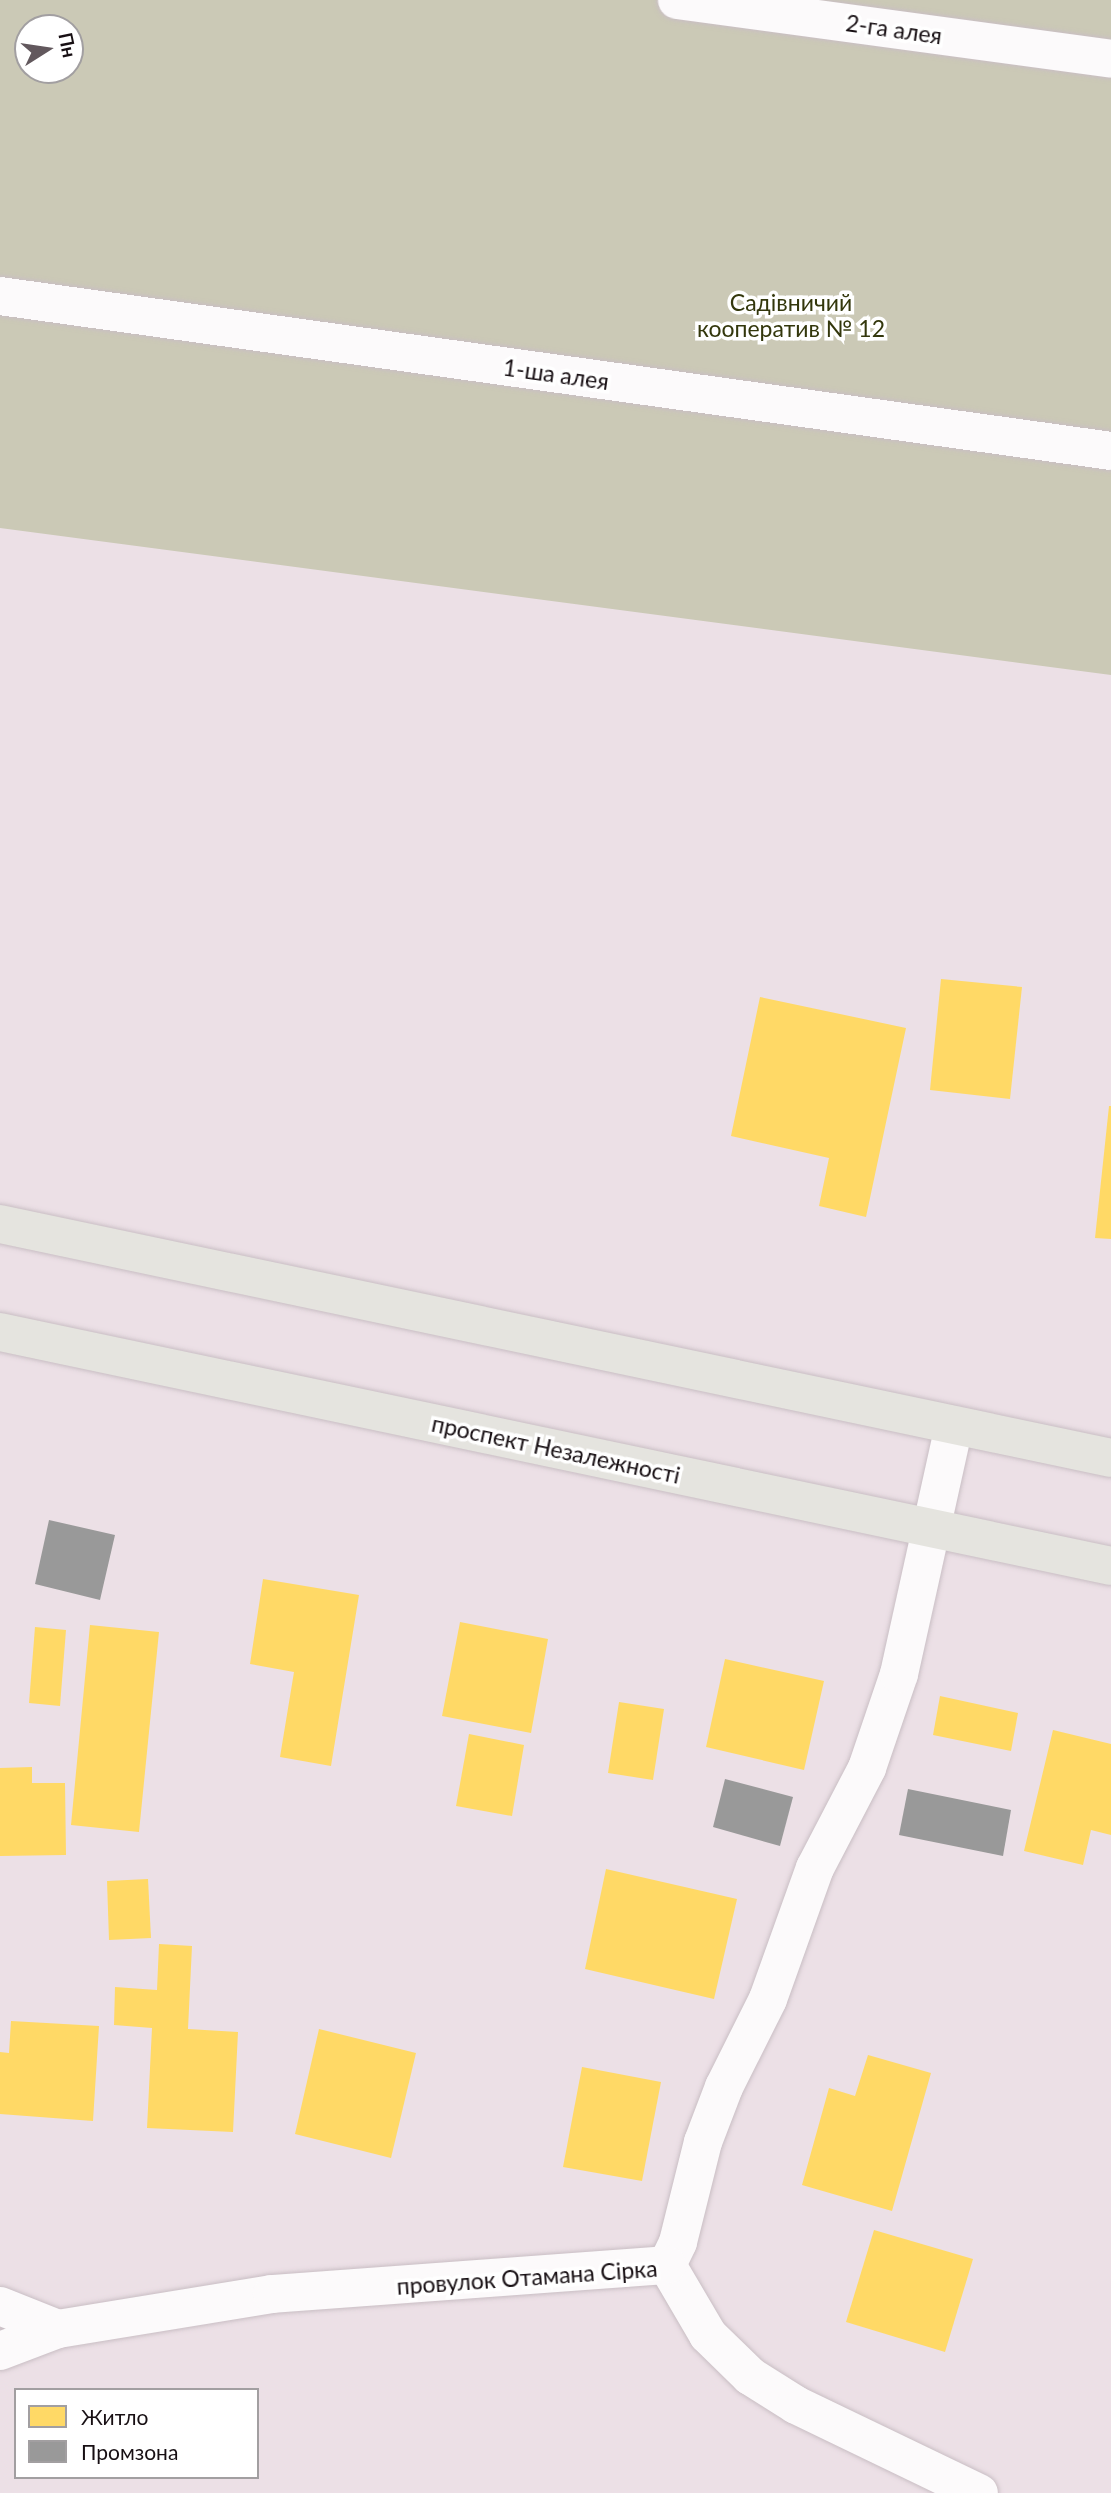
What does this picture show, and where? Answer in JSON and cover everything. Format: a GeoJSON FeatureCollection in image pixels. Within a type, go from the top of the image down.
{"type":"FeatureCollection","features":[{"type":"Feature","properties":{"kind":"main road"},"geometry":{"type":"LineString","coordinates":[[0,1224],[1111,1458]]}},
{"type":"Feature","properties":{"kind":"main road","name":"проспект Незалежності"},"geometry":{"type":"LineString","coordinates":[[0,1332],[1111,1566]]}},
{"type":"Feature","properties":{"kind":"street","name":"2-га алея"},"geometry":{"type":"LineString","coordinates":[[677,0],[1111,59]]}},
{"type":"Feature","properties":{"kind":"street","name":"1-ша алея"},"geometry":{"type":"LineString","coordinates":[[0,296],[1111,451]]}},
{"type":"Feature","properties":{"kind":"street"},"geometry":{"type":"LineString","coordinates":[[667,2265],[678,2242],[703,2143],[724,2087],[768,1999],[815,1868],[867,1769],[899,1674],[934,1529],[954,1426]]}},
{"type":"Feature","properties":{"kind":"street","name":"провулок Отамана Сірка"},"geometry":{"type":"LineString","coordinates":[[0,2351],[58,2329],[272,2294],[667,2265],[708,2336],[750,2376],[796,2405],[979,2493]]}},
{"type":"Feature","properties":{"kind":"street"},"geometry":{"type":"LineString","coordinates":[[0,2306],[58,2329]]}},
{"type":"Feature","properties":{"kind":"green space","name":"Садівничий кооператив № 12"},"geometry":{"type":"Polygon","coordinates":[[[0,0],[1111,0],[1111,675],[0,528],[0,0]]]}},
{"type":"Feature","properties":{"kind":"building: Житло"},"geometry":{"type":"Polygon","coordinates":[[[941,979],[1022,987],[1010,1099],[930,1090],[941,979]]]}},
{"type":"Feature","properties":{"kind":"building: Житло"},"geometry":{"type":"Polygon","coordinates":[[[760,997],[906,1028],[866,1217],[819,1206],[829,1158],[731,1136],[760,997]]]}},
{"type":"Feature","properties":{"kind":"building: Житло"},"geometry":{"type":"Polygon","coordinates":[[[1111,1106],[1111,1239],[1095,1238],[1111,1106]]]}},
{"type":"Feature","properties":{"kind":"building: Житло"},"geometry":{"type":"Polygon","coordinates":[[[263,1579],[359,1595],[331,1766],[280,1757],[294,1672],[250,1664],[263,1579]]]}},
{"type":"Feature","properties":{"kind":"building: Житло"},"geometry":{"type":"Polygon","coordinates":[[[460,1622],[548,1639],[531,1733],[442,1716],[460,1622]]]}},
{"type":"Feature","properties":{"kind":"building: Житло"},"geometry":{"type":"Polygon","coordinates":[[[90,1625],[159,1632],[139,1832],[71,1825],[90,1625]]]}},
{"type":"Feature","properties":{"kind":"building: Житло"},"geometry":{"type":"Polygon","coordinates":[[[35,1627],[66,1630],[60,1706],[29,1703],[35,1627]]]}},
{"type":"Feature","properties":{"kind":"building: Житло"},"geometry":{"type":"Polygon","coordinates":[[[725,1659],[824,1681],[804,1770],[706,1747],[725,1659]]]}},
{"type":"Feature","properties":{"kind":"building: Житло"},"geometry":{"type":"Polygon","coordinates":[[[940,1696],[1018,1713],[1011,1751],[933,1735],[940,1696]]]}},
{"type":"Feature","properties":{"kind":"building: Житло"},"geometry":{"type":"Polygon","coordinates":[[[619,1702],[664,1709],[653,1780],[608,1773],[619,1702]]]}},
{"type":"Feature","properties":{"kind":"building: Житло"},"geometry":{"type":"Polygon","coordinates":[[[1053,1730],[1111,1744],[1111,1835],[1091,1830],[1083,1865],[1024,1851],[1053,1730]]]}},
{"type":"Feature","properties":{"kind":"building: Житло"},"geometry":{"type":"Polygon","coordinates":[[[469,1734],[524,1745],[512,1816],[456,1806],[469,1734]]]}},
{"type":"Feature","properties":{"kind":"building: Житло"},"geometry":{"type":"Polygon","coordinates":[[[32,1767],[32,1783],[65,1783],[66,1855],[0,1856],[0,1768],[32,1767]]]}},
{"type":"Feature","properties":{"kind":"building: Житло"},"geometry":{"type":"Polygon","coordinates":[[[606,1869],[737,1899],[714,1999],[585,1969],[606,1869]]]}},
{"type":"Feature","properties":{"kind":"building: Житло"},"geometry":{"type":"Polygon","coordinates":[[[148,1879],[151,1938],[109,1940],[107,1881],[148,1879]]]}},
{"type":"Feature","properties":{"kind":"building: Житло"},"geometry":{"type":"Polygon","coordinates":[[[159,1944],[192,1946],[188,2029],[238,2032],[233,2132],[147,2128],[152,2028],[114,2025],[115,1987],[157,1990],[159,1944]]]}},
{"type":"Feature","properties":{"kind":"building: Житло"},"geometry":{"type":"Polygon","coordinates":[[[11,2021],[99,2026],[93,2121],[0,2114],[0,2052],[9,2053],[11,2021]]]}},
{"type":"Feature","properties":{"kind":"building: Житло"},"geometry":{"type":"Polygon","coordinates":[[[319,2029],[416,2053],[391,2158],[295,2134],[319,2029]]]}},
{"type":"Feature","properties":{"kind":"building: Житло"},"geometry":{"type":"Polygon","coordinates":[[[868,2055],[931,2073],[892,2211],[802,2185],[829,2088],[855,2096],[868,2055]]]}},
{"type":"Feature","properties":{"kind":"building: Житло"},"geometry":{"type":"Polygon","coordinates":[[[582,2067],[661,2082],[642,2181],[563,2167],[582,2067]]]}},
{"type":"Feature","properties":{"kind":"building: Житло"},"geometry":{"type":"Polygon","coordinates":[[[874,2230],[973,2259],[945,2352],[846,2322],[874,2230]]]}},
{"type":"Feature","properties":{"kind":"building: Промзона"},"geometry":{"type":"Polygon","coordinates":[[[49,1520],[115,1535],[100,1600],[35,1584],[49,1520]]]}},
{"type":"Feature","properties":{"kind":"building: Промзона"},"geometry":{"type":"Polygon","coordinates":[[[725,1779],[793,1797],[780,1846],[713,1827],[725,1779]]]}},
{"type":"Feature","properties":{"kind":"building: Промзона"},"geometry":{"type":"Polygon","coordinates":[[[908,1789],[1011,1810],[1003,1856],[899,1835],[908,1789]]]}}]}
